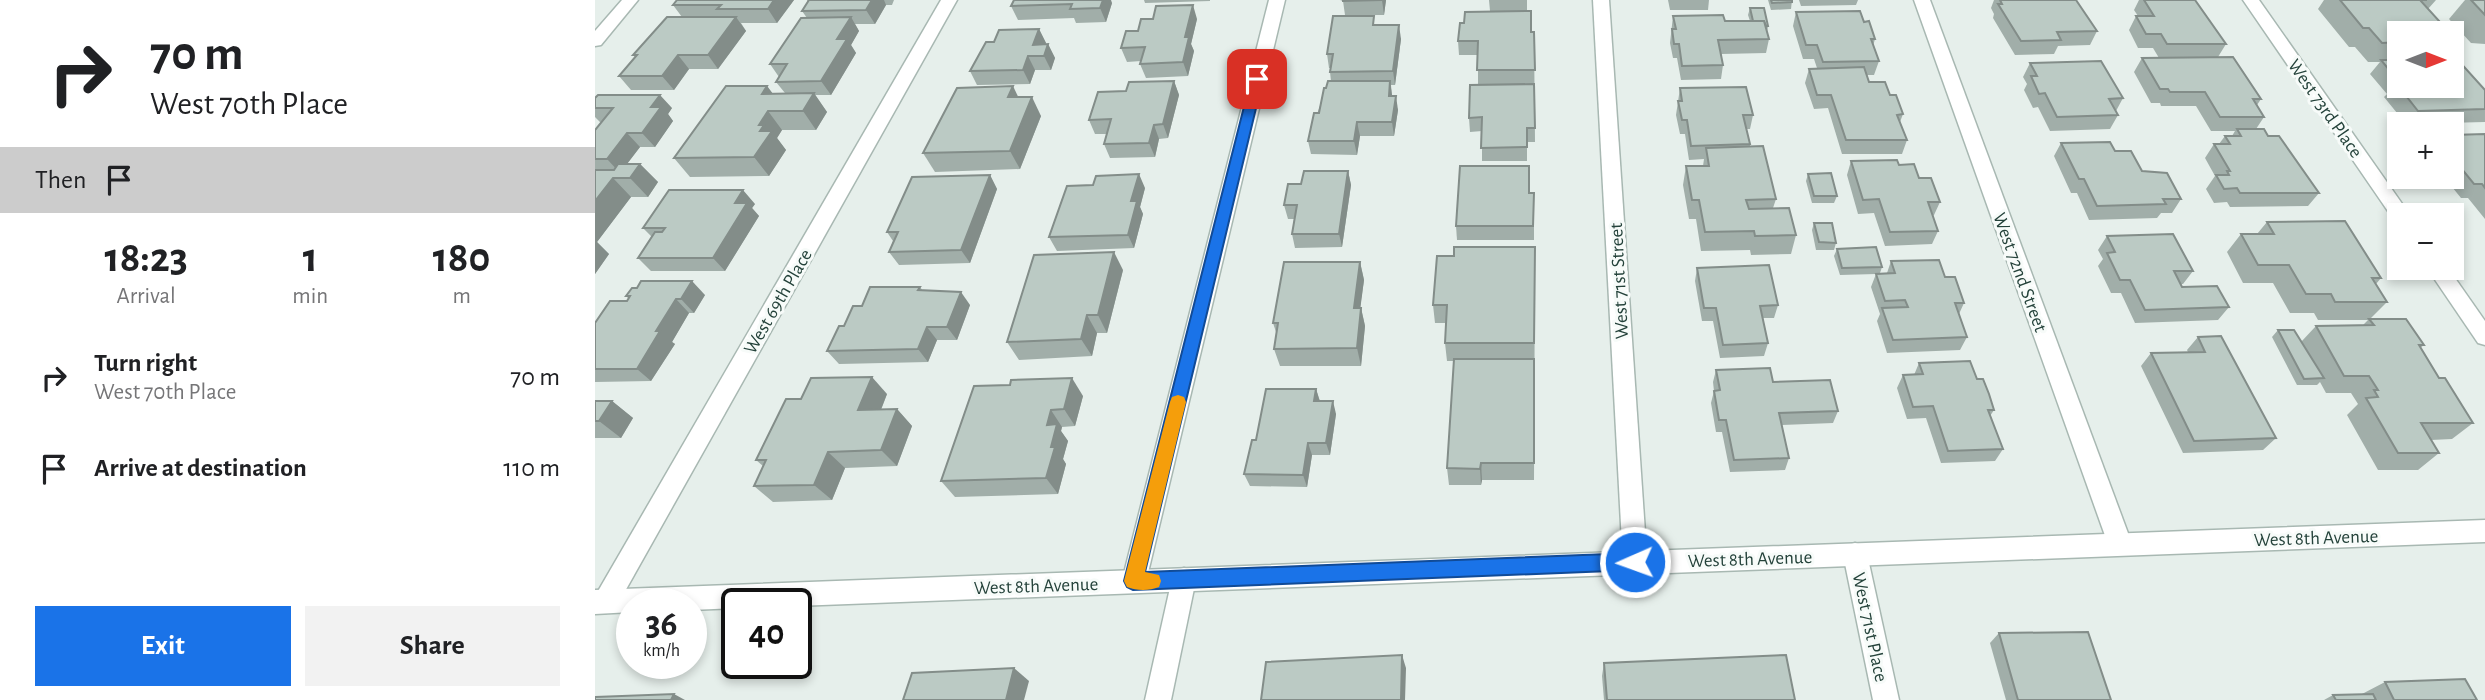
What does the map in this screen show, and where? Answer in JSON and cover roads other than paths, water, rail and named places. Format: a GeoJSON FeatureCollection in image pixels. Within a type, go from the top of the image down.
{"type":"FeatureCollection","features":[{"type":"Feature","properties":{"kind":"street"},"geometry":{"type":"LineString","coordinates":[[595,41],[631,0]]}},
{"type":"Feature","properties":{"kind":"street","name":"West 69th Place"},"geometry":{"type":"LineString","coordinates":[[600,602],[949,0]]}},
{"type":"Feature","properties":{"kind":"street"},"geometry":{"type":"LineString","coordinates":[[1133,581],[1277,0]]}},
{"type":"Feature","properties":{"kind":"street","name":"West 71st Street"},"geometry":{"type":"LineString","coordinates":[[1601,0],[1635,562]]}},
{"type":"Feature","properties":{"kind":"street","name":"West 72nd Street"},"geometry":{"type":"LineString","coordinates":[[1922,0],[2120,544]]}},
{"type":"Feature","properties":{"kind":"street","name":"West 73rd Place"},"geometry":{"type":"LineString","coordinates":[[2251,0],[2393,203]]}},
{"type":"Feature","properties":{"kind":"street"},"geometry":{"type":"LineString","coordinates":[[2445,280],[2485,337]]}},
{"type":"Feature","properties":{"kind":"street","name":"West 8th Avenue"},"geometry":{"type":"LineString","coordinates":[[600,602],[2485,531]]}},
{"type":"Feature","properties":{"kind":"street","name":"West 71st Place"},"geometry":{"type":"LineString","coordinates":[[1855,554],[1886,700]]}},
{"type":"Feature","properties":{"kind":"street"},"geometry":{"type":"LineString","coordinates":[[1158,700],[1184,579]]}}]}
